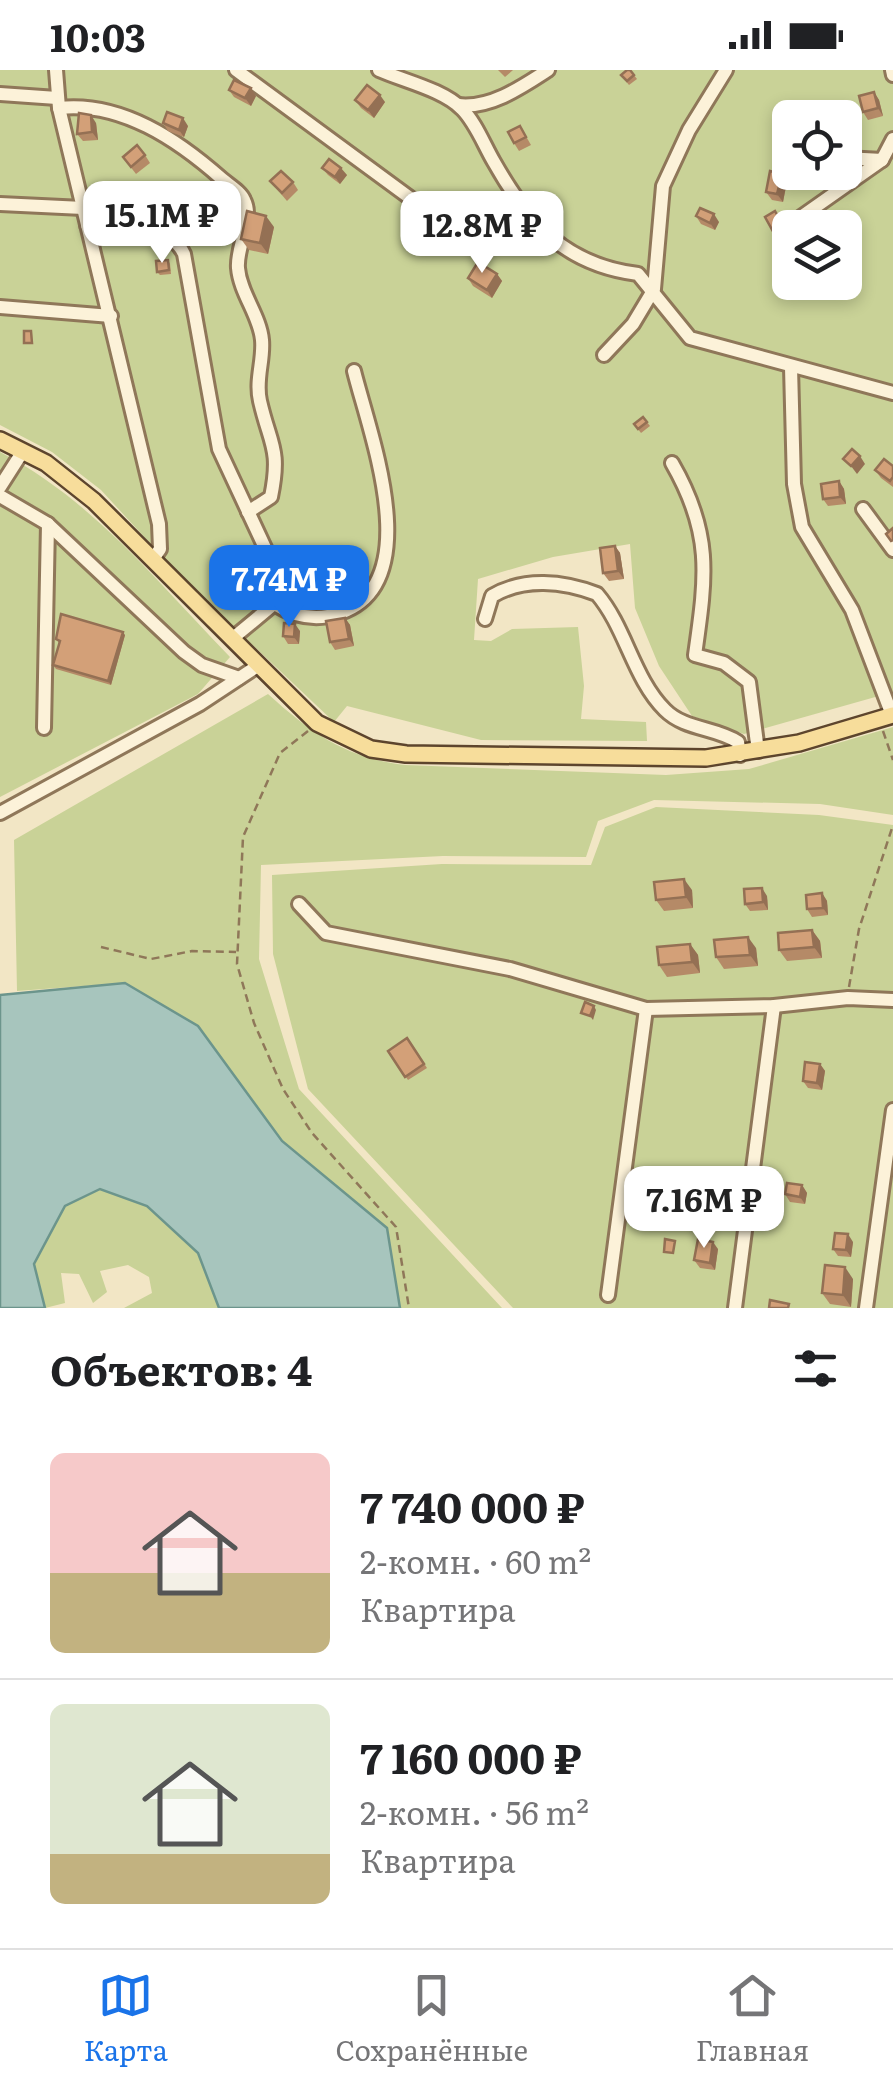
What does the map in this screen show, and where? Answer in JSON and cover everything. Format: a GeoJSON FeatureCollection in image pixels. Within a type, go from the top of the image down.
{"type":"FeatureCollection","features":[{"type":"Feature","properties":{"kind":"main road"},"geometry":{"type":"LineString","coordinates":[[0,440],[23,451],[94,501],[317,723],[371,748],[406,754],[740,754],[889,717]]}},
{"type":"Feature","properties":{"kind":"street"},"geometry":{"type":"LineString","coordinates":[[56,70],[58,104],[159,524],[160,550],[152,559]]}},
{"type":"Feature","properties":{"kind":"street"},"geometry":{"type":"LineString","coordinates":[[236,70],[485,252]]}},
{"type":"Feature","properties":{"kind":"street"},"geometry":{"type":"LineString","coordinates":[[379,70],[458,105],[475,107],[520,88],[548,70]]}},
{"type":"Feature","properties":{"kind":"street"},"geometry":{"type":"LineString","coordinates":[[604,355],[633,324],[654,289],[663,186],[689,130],[726,70]]}},
{"type":"Feature","properties":{"kind":"street"},"geometry":{"type":"LineString","coordinates":[[0,94],[101,109],[153,129],[197,156],[244,198],[247,211],[238,268],[262,341],[258,365],[260,401],[273,432],[278,464],[271,497],[248,512]]}},
{"type":"Feature","properties":{"kind":"street"},"geometry":{"type":"LineString","coordinates":[[458,105],[504,180],[546,235],[574,258],[602,270],[638,274],[654,289],[675,325],[690,338],[893,392]]}},
{"type":"Feature","properties":{"kind":"street"},"geometry":{"type":"LineString","coordinates":[[812,210],[882,160],[893,139]]}},
{"type":"Feature","properties":{"kind":"street"},"geometry":{"type":"LineString","coordinates":[[862,159],[882,160]]}},
{"type":"Feature","properties":{"kind":"street"},"geometry":{"type":"LineString","coordinates":[[0,204],[82,208]]}},
{"type":"Feature","properties":{"kind":"street"},"geometry":{"type":"LineString","coordinates":[[86,225],[140,227],[179,244],[206,359],[218,449],[278,578],[274,604],[233,638]]}},
{"type":"Feature","properties":{"kind":"street"},"geometry":{"type":"LineString","coordinates":[[0,307],[110,316]]}},
{"type":"Feature","properties":{"kind":"street"},"geometry":{"type":"LineString","coordinates":[[791,367],[794,484],[802,527],[852,610],[889,717]]}},
{"type":"Feature","properties":{"kind":"street"},"geometry":{"type":"LineString","coordinates":[[274,604],[301,616],[324,618],[348,610],[386,566],[388,512],[354,371]]}},
{"type":"Feature","properties":{"kind":"street"},"geometry":{"type":"LineString","coordinates":[[0,488],[23,451]]}},
{"type":"Feature","properties":{"kind":"street"},"geometry":{"type":"LineString","coordinates":[[672,463],[694,501],[704,534],[703,598],[695,656],[724,663],[748,682],[758,752]]}},
{"type":"Feature","properties":{"kind":"street"},"geometry":{"type":"LineString","coordinates":[[0,496],[48,524],[184,652],[202,665],[239,678]]}},
{"type":"Feature","properties":{"kind":"street"},"geometry":{"type":"LineString","coordinates":[[863,509],[893,550]]}},
{"type":"Feature","properties":{"kind":"street"},"geometry":{"type":"LineString","coordinates":[[44,728],[48,524]]}},
{"type":"Feature","properties":{"kind":"street"},"geometry":{"type":"LineString","coordinates":[[485,619],[492,596],[509,586],[536,582],[578,586],[596,594],[648,690],[666,711],[682,723],[726,735],[738,742],[740,754]]}},
{"type":"Feature","properties":{"kind":"street"},"geometry":{"type":"LineString","coordinates":[[0,814],[259,665]]}},
{"type":"Feature","properties":{"kind":"street"},"geometry":{"type":"LineString","coordinates":[[299,904],[326,933],[510,969],[646,1009],[774,1006],[848,998],[893,1000]]}},
{"type":"Feature","properties":{"kind":"street"},"geometry":{"type":"LineString","coordinates":[[734,1308],[774,1006]]}},
{"type":"Feature","properties":{"kind":"street"},"geometry":{"type":"LineString","coordinates":[[608,1295],[646,1009]]}},
{"type":"Feature","properties":{"kind":"street"},"geometry":{"type":"LineString","coordinates":[[866,1308],[893,1110]]}},
{"type":"Feature","properties":{"kind":"path"},"geometry":{"type":"LineString","coordinates":[[889,717],[893,760]]}},
{"type":"Feature","properties":{"kind":"path"},"geometry":{"type":"LineString","coordinates":[[317,723],[280,753],[243,837],[238,952],[254,1023],[283,1089],[312,1132],[396,1227],[410,1308]]}},
{"type":"Feature","properties":{"kind":"path"},"geometry":{"type":"LineString","coordinates":[[848,998],[859,929],[893,825]]}},
{"type":"Feature","properties":{"kind":"path"},"geometry":{"type":"LineString","coordinates":[[101,947],[151,958],[192,950],[238,952]]}},
{"type":"Feature","properties":{"kind":"green space"},"geometry":{"type":"Polygon","coordinates":[[[0,70],[893,70],[893,692],[744,734],[692,716],[659,666],[635,608],[630,544],[553,557],[478,579],[474,640],[491,641],[512,629],[578,627],[584,686],[581,719],[646,722],[647,741],[481,740],[347,706],[334,722],[183,579],[101,490],[52,452],[0,425],[0,70]]]}},
{"type":"Feature","properties":{"kind":"green space"},"geometry":{"type":"Polygon","coordinates":[[[0,452],[95,518],[230,657],[198,694],[0,797],[0,452]]]}},
{"type":"Feature","properties":{"kind":"green space"},"geometry":{"type":"Polygon","coordinates":[[[268,694],[299,721],[347,750],[405,765],[666,775],[749,769],[893,727],[893,815],[820,804],[654,800],[598,821],[586,857],[443,856],[261,865],[259,959],[299,1089],[502,1308],[400,1308],[387,1228],[282,1141],[198,1026],[125,983],[17,991],[14,840],[268,694]]]}},
{"type":"Feature","properties":{"kind":"green space"},"geometry":{"type":"Polygon","coordinates":[[[656,807],[819,815],[893,825],[893,1308],[513,1308],[308,1089],[273,954],[272,875],[442,864],[591,865],[605,827],[656,807]]]}},
{"type":"Feature","properties":{"kind":"green space"},"geometry":{"type":"Polygon","coordinates":[[[100,1189],[148,1206],[198,1253],[219,1308],[124,1308],[152,1293],[149,1277],[128,1265],[100,1271],[107,1292],[93,1303],[79,1274],[61,1273],[65,1303],[45,1308],[34,1264],[65,1206],[100,1189]]]}},
{"type":"Feature","properties":{"kind":"water"},"geometry":{"type":"Polygon","coordinates":[[[125,983],[198,1026],[282,1141],[387,1228],[400,1308],[219,1308],[198,1253],[147,1206],[100,1189],[65,1206],[34,1264],[45,1308],[0,1308],[0,995],[125,983]]]}},
{"type":"Feature","properties":{"kind":"building"},"geometry":{"type":"Polygon","coordinates":[[[627,70],[634,75],[627,81],[621,75],[627,70]]]}},
{"type":"Feature","properties":{"kind":"building"},"geometry":{"type":"Polygon","coordinates":[[[234,80],[251,88],[245,98],[229,90],[234,80]]]}},
{"type":"Feature","properties":{"kind":"building"},"geometry":{"type":"Polygon","coordinates":[[[367,85],[380,95],[368,110],[355,100],[367,85]]]}},
{"type":"Feature","properties":{"kind":"building"},"geometry":{"type":"Polygon","coordinates":[[[874,92],[878,108],[863,112],[859,96],[874,92]]]}},
{"type":"Feature","properties":{"kind":"building"},"geometry":{"type":"Polygon","coordinates":[[[167,112],[183,118],[179,130],[163,123],[167,112]]]}},
{"type":"Feature","properties":{"kind":"building"},"geometry":{"type":"Polygon","coordinates":[[[79,113],[91,115],[92,132],[77,134],[79,113]]]}},
{"type":"Feature","properties":{"kind":"building"},"geometry":{"type":"Polygon","coordinates":[[[520,126],[526,137],[514,143],[508,132],[520,126]]]}},
{"type":"Feature","properties":{"kind":"building"},"geometry":{"type":"Polygon","coordinates":[[[137,145],[145,155],[131,167],[123,157],[137,145]]]}},
{"type":"Feature","properties":{"kind":"building"},"geometry":{"type":"Polygon","coordinates":[[[329,159],[341,168],[335,177],[322,168],[329,159]]]}},
{"type":"Feature","properties":{"kind":"building"},"geometry":{"type":"Polygon","coordinates":[[[281,171],[293,182],[282,193],[270,181],[281,171]]]}},
{"type":"Feature","properties":{"kind":"building"},"geometry":{"type":"Polygon","coordinates":[[[770,171],[772,190],[778,190],[777,194],[766,192],[770,171]]]}},
{"type":"Feature","properties":{"kind":"building"},"geometry":{"type":"Polygon","coordinates":[[[150,190],[158,208],[143,215],[135,198],[150,190]]]}},
{"type":"Feature","properties":{"kind":"building"},"geometry":{"type":"Polygon","coordinates":[[[700,208],[714,214],[710,223],[696,216],[700,208]]]}},
{"type":"Feature","properties":{"kind":"building"},"geometry":{"type":"Polygon","coordinates":[[[247,211],[266,216],[260,243],[241,239],[247,211]]]}},
{"type":"Feature","properties":{"kind":"building"},"geometry":{"type":"Polygon","coordinates":[[[168,260],[169,270],[157,272],[156,261],[168,260]]]}},
{"type":"Feature","properties":{"kind":"building"},"geometry":{"type":"Polygon","coordinates":[[[478,262],[497,274],[487,290],[468,278],[478,262]]]}},
{"type":"Feature","properties":{"kind":"building"},"geometry":{"type":"Polygon","coordinates":[[[24,331],[31,331],[32,343],[24,343],[24,331]]]}},
{"type":"Feature","properties":{"kind":"building"},"geometry":{"type":"Polygon","coordinates":[[[643,417],[647,422],[638,429],[634,424],[643,417]]]}},
{"type":"Feature","properties":{"kind":"building"},"geometry":{"type":"Polygon","coordinates":[[[852,449],[860,456],[851,466],[843,459],[852,449]]]}},
{"type":"Feature","properties":{"kind":"building"},"geometry":{"type":"Polygon","coordinates":[[[884,459],[893,466],[890,481],[875,470],[884,459]]]}},
{"type":"Feature","properties":{"kind":"building"},"geometry":{"type":"Polygon","coordinates":[[[839,481],[840,497],[823,499],[821,484],[839,481]]]}},
{"type":"Feature","properties":{"kind":"building"},"geometry":{"type":"Polygon","coordinates":[[[615,546],[618,571],[603,573],[600,548],[615,546]]]}},
{"type":"Feature","properties":{"kind":"building"},"geometry":{"type":"Polygon","coordinates":[[[258,555],[264,580],[245,585],[238,559],[258,555]]]}},
{"type":"Feature","properties":{"kind":"building"},"geometry":{"type":"Polygon","coordinates":[[[61,614],[123,632],[108,681],[53,665],[60,641],[56,639],[61,614]]]}},
{"type":"Feature","properties":{"kind":"building"},"geometry":{"type":"Polygon","coordinates":[[[345,618],[349,639],[330,642],[326,621],[345,618]]]}},
{"type":"Feature","properties":{"kind":"building"},"geometry":{"type":"Polygon","coordinates":[[[284,623],[295,624],[294,637],[283,636],[284,623]]]}},
{"type":"Feature","properties":{"kind":"building"},"geometry":{"type":"Polygon","coordinates":[[[684,879],[686,897],[656,900],[654,882],[684,879]]]}},
{"type":"Feature","properties":{"kind":"building"},"geometry":{"type":"Polygon","coordinates":[[[762,888],[763,902],[745,904],[744,889],[762,888]]]}},
{"type":"Feature","properties":{"kind":"building"},"geometry":{"type":"Polygon","coordinates":[[[822,893],[823,908],[807,909],[806,895],[822,893]]]}},
{"type":"Feature","properties":{"kind":"building"},"geometry":{"type":"Polygon","coordinates":[[[812,930],[814,947],[779,950],[778,933],[812,930]]]}},
{"type":"Feature","properties":{"kind":"building"},"geometry":{"type":"Polygon","coordinates":[[[748,937],[750,955],[716,957],[714,940],[748,937]]]}},
{"type":"Feature","properties":{"kind":"building"},"geometry":{"type":"Polygon","coordinates":[[[690,944],[692,962],[659,965],[657,947],[690,944]]]}},
{"type":"Feature","properties":{"kind":"building"},"geometry":{"type":"Polygon","coordinates":[[[585,1002],[594,1006],[590,1016],[581,1013],[585,1002]]]}},
{"type":"Feature","properties":{"kind":"building"},"geometry":{"type":"Polygon","coordinates":[[[407,1038],[424,1064],[405,1077],[388,1051],[407,1038]]]}},
{"type":"Feature","properties":{"kind":"building"},"geometry":{"type":"Polygon","coordinates":[[[805,1062],[820,1064],[817,1083],[803,1081],[805,1062]]]}},
{"type":"Feature","properties":{"kind":"building"},"geometry":{"type":"Polygon","coordinates":[[[649,1181],[665,1183],[663,1196],[648,1193],[649,1181]]]}},
{"type":"Feature","properties":{"kind":"building"},"geometry":{"type":"Polygon","coordinates":[[[787,1183],[802,1185],[800,1197],[785,1194],[787,1183]]]}},
{"type":"Feature","properties":{"kind":"building"},"geometry":{"type":"Polygon","coordinates":[[[835,1233],[848,1234],[846,1250],[833,1249],[835,1233]]]}},
{"type":"Feature","properties":{"kind":"building"},"geometry":{"type":"Polygon","coordinates":[[[665,1239],[675,1241],[673,1253],[664,1252],[665,1239]]]}},
{"type":"Feature","properties":{"kind":"building"},"geometry":{"type":"Polygon","coordinates":[[[698,1239],[713,1242],[710,1263],[694,1260],[698,1239]]]}},
{"type":"Feature","properties":{"kind":"building"},"geometry":{"type":"Polygon","coordinates":[[[825,1265],[845,1267],[843,1295],[822,1293],[825,1265]]]}},
{"type":"Feature","properties":{"kind":"building"},"geometry":{"type":"Polygon","coordinates":[[[770,1300],[789,1304],[788,1308],[769,1308],[770,1300]]]}}]}
